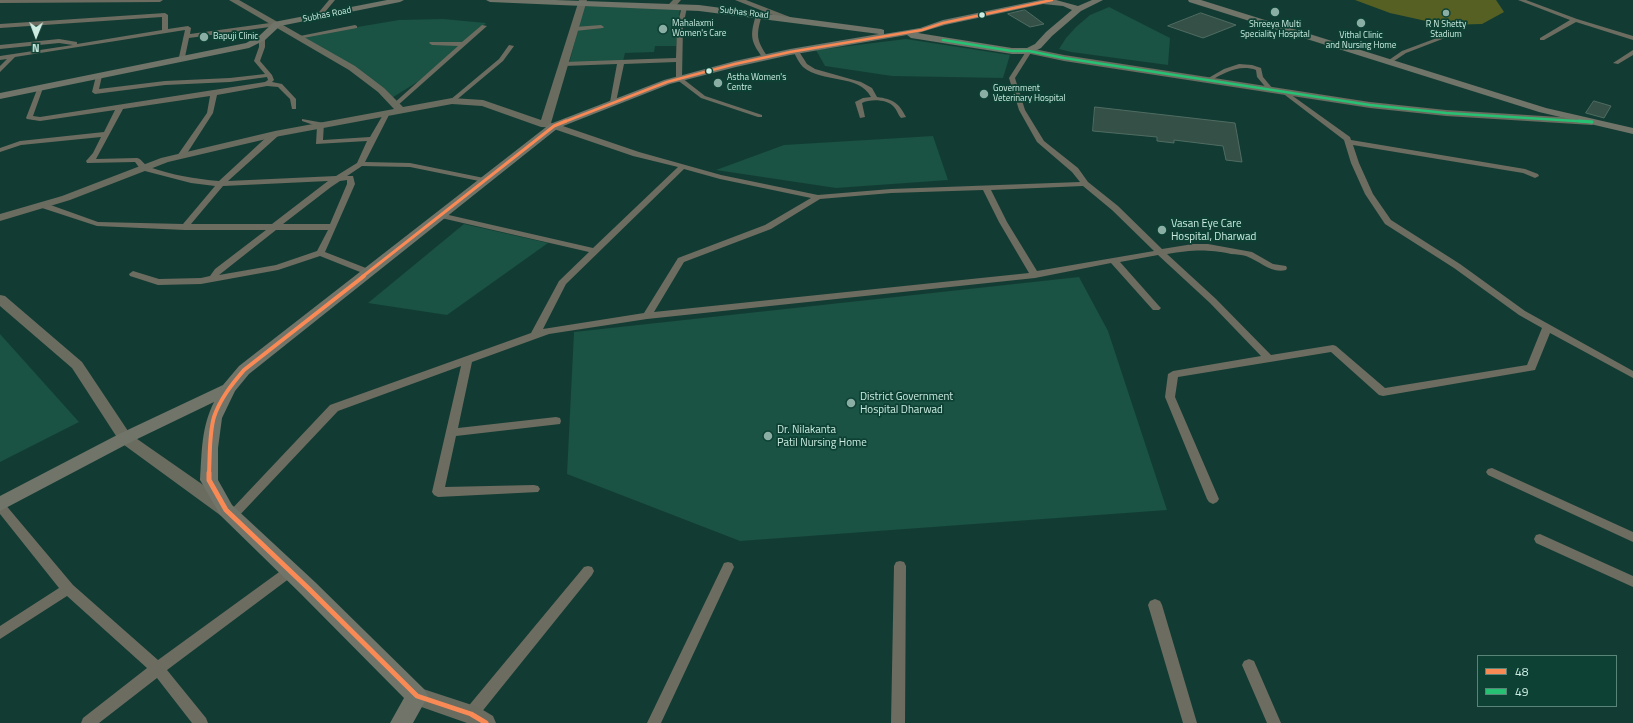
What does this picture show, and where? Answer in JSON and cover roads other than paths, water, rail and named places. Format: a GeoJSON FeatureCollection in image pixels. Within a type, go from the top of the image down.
{"type":"FeatureCollection","features":[{"type":"Feature","properties":{"kind":"main road","name":"Subhas Road"},"geometry":{"type":"LineString","coordinates":[[277,24],[325,16],[400,0]]}},
{"type":"Feature","properties":{"kind":"main road","name":"Subhas Road"},"geometry":{"type":"LineString","coordinates":[[490,0],[674,3],[684,7],[759,15],[868,31],[901,34]]}},
{"type":"Feature","properties":{"kind":"main road"},"geometry":{"type":"LineString","coordinates":[[901,34],[1012,50],[1029,50],[1038,46],[1049,34],[1078,9],[1099,0]]}},
{"type":"Feature","properties":{"kind":"main road"},"geometry":{"type":"LineString","coordinates":[[1192,0],[1543,110],[1633,131]]}},
{"type":"Feature","properties":{"kind":"main road"},"geometry":{"type":"LineString","coordinates":[[401,723],[417,696],[229,513],[209,480],[210,448],[214,418],[228,389],[244,370],[484,180],[549,126],[679,79],[765,57],[922,30],[943,23],[1048,1],[1064,4],[1078,9]]}},
{"type":"Feature","properties":{"kind":"main road"},"geometry":{"type":"LineString","coordinates":[[0,96],[182,57],[249,45],[262,38],[277,24]]}},
{"type":"Feature","properties":{"kind":"main road"},"geometry":{"type":"LineString","coordinates":[[0,505],[125,438],[228,389]]}},
{"type":"Feature","properties":{"kind":"street"},"geometry":{"type":"LineString","coordinates":[[135,5],[140,0]]}},
{"type":"Feature","properties":{"kind":"street"},"geometry":{"type":"LineString","coordinates":[[0,1],[160,0]]}},
{"type":"Feature","properties":{"kind":"street"},"geometry":{"type":"LineString","coordinates":[[233,0],[352,68],[381,90],[398,108]]}},
{"type":"Feature","properties":{"kind":"street"},"geometry":{"type":"LineString","coordinates":[[325,16],[322,12],[332,0]]}},
{"type":"Feature","properties":{"kind":"street"},"geometry":{"type":"LineString","coordinates":[[739,0],[751,2],[791,19]]}},
{"type":"Feature","properties":{"kind":"street"},"geometry":{"type":"LineString","coordinates":[[1521,0],[1575,20],[1633,38]]}},
{"type":"Feature","properties":{"kind":"street"},"geometry":{"type":"LineString","coordinates":[[549,126],[564,64],[583,2]]}},
{"type":"Feature","properties":{"kind":"street"},"geometry":{"type":"LineString","coordinates":[[684,7],[680,27],[679,79],[703,97],[760,116]]}},
{"type":"Feature","properties":{"kind":"street"},"geometry":{"type":"LineString","coordinates":[[118,18],[129,10]]}},
{"type":"Feature","properties":{"kind":"street"},"geometry":{"type":"LineString","coordinates":[[759,15],[753,36],[756,44],[765,57]]}},
{"type":"Feature","properties":{"kind":"street"},"geometry":{"type":"LineString","coordinates":[[0,26],[165,16],[165,31]]}},
{"type":"Feature","properties":{"kind":"street"},"geometry":{"type":"LineString","coordinates":[[1542,39],[1575,20]]}},
{"type":"Feature","properties":{"kind":"street"},"geometry":{"type":"LineString","coordinates":[[187,36],[277,24]]}},
{"type":"Feature","properties":{"kind":"street"},"geometry":{"type":"LineString","coordinates":[[398,108],[462,44],[484,26]]}},
{"type":"Feature","properties":{"kind":"street"},"geometry":{"type":"LineString","coordinates":[[298,37],[355,27]]}},
{"type":"Feature","properties":{"kind":"street"},"geometry":{"type":"LineString","coordinates":[[575,29],[601,27]]}},
{"type":"Feature","properties":{"kind":"street"},"geometry":{"type":"LineString","coordinates":[[0,58],[188,28],[182,57]]}},
{"type":"Feature","properties":{"kind":"street"},"geometry":{"type":"LineString","coordinates":[[1389,62],[1404,52],[1455,33]]}},
{"type":"Feature","properties":{"kind":"street"},"geometry":{"type":"LineString","coordinates":[[262,38],[264,42],[257,61],[269,75],[271,80],[267,84]]}},
{"type":"Feature","properties":{"kind":"street"},"geometry":{"type":"LineString","coordinates":[[0,47],[59,41],[72,41],[80,45]]}},
{"type":"Feature","properties":{"kind":"street"},"geometry":{"type":"LineString","coordinates":[[432,43],[462,44]]}},
{"type":"Feature","properties":{"kind":"street"},"geometry":{"type":"LineString","coordinates":[[452,102],[501,60],[511,46]]}},
{"type":"Feature","properties":{"kind":"street"},"geometry":{"type":"LineString","coordinates":[[1269,359],[1213,301],[1115,208],[1084,184],[1075,170],[1042,142],[1022,110],[1012,78],[1029,50],[1064,58],[1370,105],[1446,113],[1592,122]]}},
{"type":"Feature","properties":{"kind":"street"},"geometry":{"type":"LineString","coordinates":[[796,51],[805,65],[809,68],[859,83],[870,89],[875,99]]}},
{"type":"Feature","properties":{"kind":"street"},"geometry":{"type":"LineString","coordinates":[[1616,62],[1633,52]]}},
{"type":"Feature","properties":{"kind":"street"},"geometry":{"type":"LineString","coordinates":[[0,70],[13,56]]}},
{"type":"Feature","properties":{"kind":"street"},"geometry":{"type":"LineString","coordinates":[[564,64],[680,60]]}},
{"type":"Feature","properties":{"kind":"street"},"geometry":{"type":"LineString","coordinates":[[613,102],[621,62]]}},
{"type":"Feature","properties":{"kind":"street"},"geometry":{"type":"LineString","coordinates":[[1208,80],[1218,73],[1241,65],[1251,65],[1259,69],[1260,77],[1270,89]]}},
{"type":"Feature","properties":{"kind":"street"},"geometry":{"type":"LineString","coordinates":[[99,76],[95,92],[166,83],[252,79],[269,75]]}},
{"type":"Feature","properties":{"kind":"street"},"geometry":{"type":"LineString","coordinates":[[40,88],[28,118],[40,119],[267,84],[280,85],[293,100],[294,108]]}},
{"type":"Feature","properties":{"kind":"street"},"geometry":{"type":"LineString","coordinates":[[1283,91],[1347,139],[1355,163],[1369,194],[1388,222],[1457,266],[1522,313],[1633,375]]}},
{"type":"Feature","properties":{"kind":"street"},"geometry":{"type":"LineString","coordinates":[[181,156],[210,113],[214,93]]}},
{"type":"Feature","properties":{"kind":"street"},"geometry":{"type":"LineString","coordinates":[[862,117],[858,102],[865,99],[892,101],[898,105],[904,117]]}},
{"type":"Feature","properties":{"kind":"street"},"geometry":{"type":"LineString","coordinates":[[0,218],[66,198],[165,160],[275,134],[387,113],[398,108],[452,102],[483,103],[636,154],[720,177],[818,197],[891,191],[1084,184]]}},
{"type":"Feature","properties":{"kind":"street"},"geometry":{"type":"LineString","coordinates":[[120,107],[96,154],[90,161],[137,160],[144,168],[191,181],[221,184],[350,178],[351,184],[333,227],[320,253]]}},
{"type":"Feature","properties":{"kind":"street"},"geometry":{"type":"LineString","coordinates":[[213,278],[218,271],[328,185],[360,164],[387,113]]}},
{"type":"Feature","properties":{"kind":"street"},"geometry":{"type":"LineString","coordinates":[[304,120],[321,125]]}},
{"type":"Feature","properties":{"kind":"street"},"geometry":{"type":"LineString","coordinates":[[321,125],[319,142],[372,139]]}},
{"type":"Feature","properties":{"kind":"street"},"geometry":{"type":"LineString","coordinates":[[0,150],[20,143],[106,134]]}},
{"type":"Feature","properties":{"kind":"street"},"geometry":{"type":"LineString","coordinates":[[185,227],[221,184],[275,134]]}},
{"type":"Feature","properties":{"kind":"street"},"geometry":{"type":"LineString","coordinates":[[1348,142],[1525,171],[1535,176]]}},
{"type":"Feature","properties":{"kind":"street"},"geometry":{"type":"LineString","coordinates":[[360,164],[410,165],[484,180]]}},
{"type":"Feature","properties":{"kind":"street"},"geometry":{"type":"LineString","coordinates":[[535,335],[562,283],[683,166]]}},
{"type":"Feature","properties":{"kind":"street"},"geometry":{"type":"LineString","coordinates":[[986,188],[1002,222],[1035,275]]}},
{"type":"Feature","properties":{"kind":"street"},"geometry":{"type":"LineString","coordinates":[[647,316],[681,260],[768,227],[818,197]]}},
{"type":"Feature","properties":{"kind":"street"},"geometry":{"type":"LineString","coordinates":[[42,205],[97,224],[185,227],[333,227]]}},
{"type":"Feature","properties":{"kind":"street"},"geometry":{"type":"LineString","coordinates":[[440,215],[595,251]]}},
{"type":"Feature","properties":{"kind":"street"},"geometry":{"type":"LineString","coordinates":[[0,299],[77,365],[125,438],[229,513],[334,408],[547,331],[647,316],[1035,275],[1193,247],[1208,247],[1249,254],[1271,266],[1283,268]]}},
{"type":"Feature","properties":{"kind":"street"},"geometry":{"type":"LineString","coordinates":[[133,274],[158,282],[201,281],[278,267],[320,253],[368,272]]}},
{"type":"Feature","properties":{"kind":"street"},"geometry":{"type":"LineString","coordinates":[[1114,261],[1156,308]]}},
{"type":"Feature","properties":{"kind":"street"},"geometry":{"type":"LineString","coordinates":[[1213,498],[1170,396],[1173,374],[1333,348],[1383,392],[1531,368],[1547,327]]}},
{"type":"Feature","properties":{"kind":"street"},"geometry":{"type":"LineString","coordinates":[[468,359],[438,492],[534,489]]}},
{"type":"Feature","properties":{"kind":"street"},"geometry":{"type":"LineString","coordinates":[[452,433],[556,421]]}},
{"type":"Feature","properties":{"kind":"street"},"geometry":{"type":"LineString","coordinates":[[1492,472],[1633,537]]}},
{"type":"Feature","properties":{"kind":"street"},"geometry":{"type":"LineString","coordinates":[[0,505],[68,589],[158,669],[201,723]]}},
{"type":"Feature","properties":{"kind":"street"},"geometry":{"type":"LineString","coordinates":[[1540,539],[1633,582]]}},
{"type":"Feature","properties":{"kind":"street"},"geometry":{"type":"LineString","coordinates":[[898,723],[900,566]]}},
{"type":"Feature","properties":{"kind":"street"},"geometry":{"type":"LineString","coordinates":[[654,723],[728,567]]}},
{"type":"Feature","properties":{"kind":"street"},"geometry":{"type":"LineString","coordinates":[[88,723],[290,571]]}},
{"type":"Feature","properties":{"kind":"street"},"geometry":{"type":"LineString","coordinates":[[417,696],[479,719],[588,571]]}},
{"type":"Feature","properties":{"kind":"street"},"geometry":{"type":"LineString","coordinates":[[0,632],[68,589]]}},
{"type":"Feature","properties":{"kind":"street"},"geometry":{"type":"LineString","coordinates":[[1155,605],[1190,723]]}},
{"type":"Feature","properties":{"kind":"street"},"geometry":{"type":"LineString","coordinates":[[1249,664],[1274,723]]}},
{"type":"Feature","properties":{"kind":"place","name":"Shreeya Multi Speciality Hospital"},"geometry":{"type":"Point","coordinates":[1275,12]}},
{"type":"Feature","properties":{"kind":"place","name":"R N Shetty Stadium"},"geometry":{"type":"Point","coordinates":[1446,13]}},
{"type":"Feature","properties":{"kind":"place","name":"Vithal Clinic and Nursing Home"},"geometry":{"type":"Point","coordinates":[1361,23]}},
{"type":"Feature","properties":{"kind":"place","name":"Mahalaxmi Women's Care"},"geometry":{"type":"Point","coordinates":[663,29]}},
{"type":"Feature","properties":{"kind":"place","name":"Bapuji Clinic"},"geometry":{"type":"Point","coordinates":[204,37]}},
{"type":"Feature","properties":{"kind":"place","name":"Astha Women's Centre"},"geometry":{"type":"Point","coordinates":[718,83]}},
{"type":"Feature","properties":{"kind":"place","name":"Government Veterinary Hospital"},"geometry":{"type":"Point","coordinates":[984,94]}},
{"type":"Feature","properties":{"kind":"place","name":"Vasan Eye Care Hospital, Dharwad"},"geometry":{"type":"Point","coordinates":[1162,230]}},
{"type":"Feature","properties":{"kind":"place","name":"District Government Hospital Dharwad"},"geometry":{"type":"Point","coordinates":[851,403]}},
{"type":"Feature","properties":{"kind":"place","name":"Dr. Nilakanta Patil Nursing Home"},"geometry":{"type":"Point","coordinates":[768,436]}}]}
